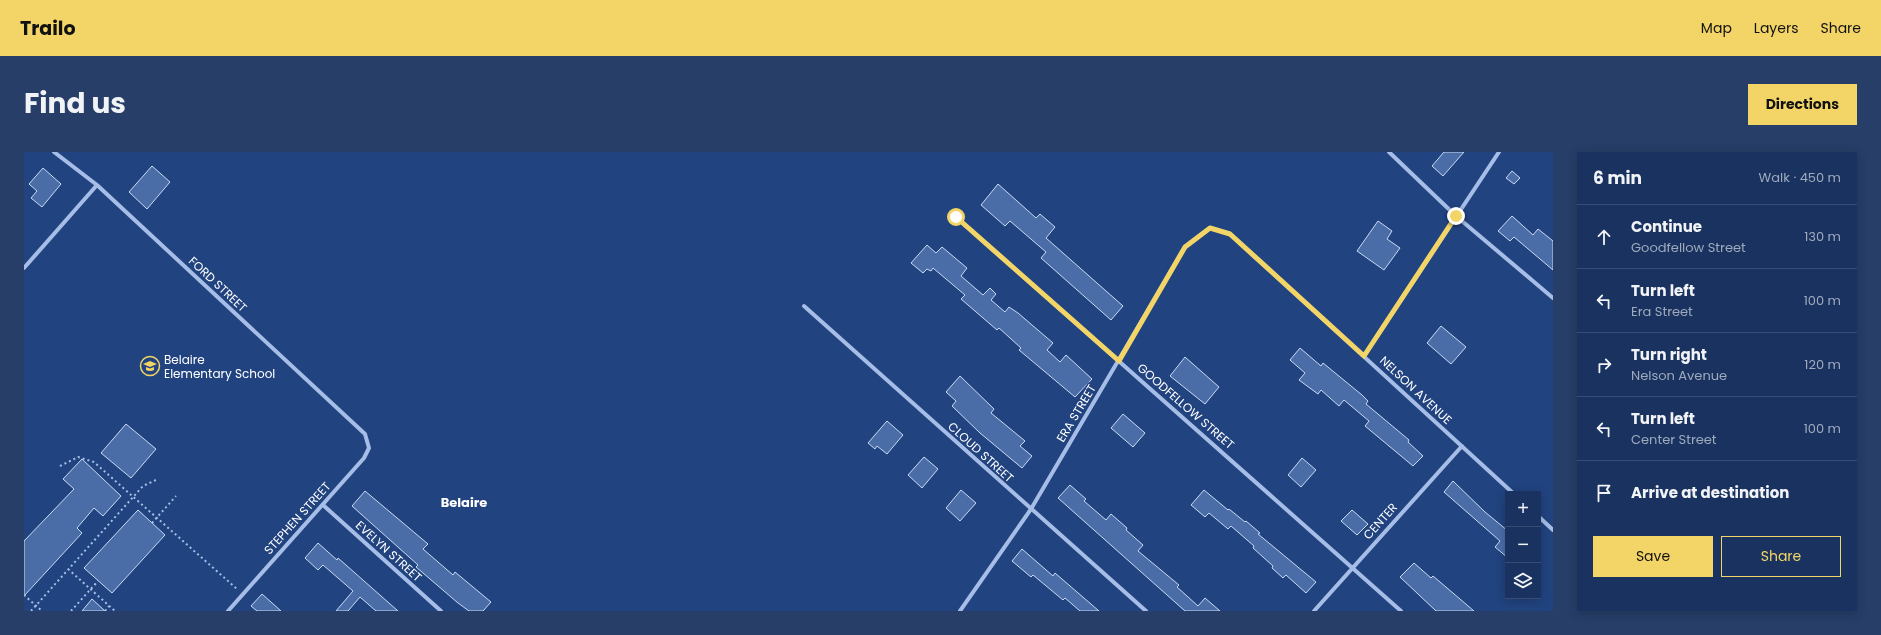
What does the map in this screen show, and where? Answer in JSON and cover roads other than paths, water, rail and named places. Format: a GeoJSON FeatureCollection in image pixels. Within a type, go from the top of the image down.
{"type":"FeatureCollection","features":[{"type":"Feature","properties":{"kind":"street","name":"FORD STREET"},"geometry":{"type":"LineString","coordinates":[[54,152],[97,185],[364,434]]}},
{"type":"Feature","properties":{"kind":"street"},"geometry":{"type":"LineString","coordinates":[[1389,152],[1456,216],[1553,298]]}},
{"type":"Feature","properties":{"kind":"street"},"geometry":{"type":"LineString","coordinates":[[1364,356],[1499,152]]}},
{"type":"Feature","properties":{"kind":"street"},"geometry":{"type":"LineString","coordinates":[[24,268],[97,185]]}},
{"type":"Feature","properties":{"kind":"street","name":"GOODFELLOW STREET"},"geometry":{"type":"LineString","coordinates":[[956,217],[1352,566],[1401,611]]}},
{"type":"Feature","properties":{"kind":"street","name":"NELSON AVENUE"},"geometry":{"type":"LineString","coordinates":[[1210,228],[1230,234],[1511,491]]}},
{"type":"Feature","properties":{"kind":"street","name":"ERA STREET"},"geometry":{"type":"LineString","coordinates":[[960,611],[1031,510],[1185,247],[1210,228]]}},
{"type":"Feature","properties":{"kind":"street","name":"CLOUD STREET"},"geometry":{"type":"LineString","coordinates":[[804,306],[1146,611]]}},
{"type":"Feature","properties":{"kind":"street","name":"STEPHEN STREET"},"geometry":{"type":"LineString","coordinates":[[228,611],[364,458],[369,448],[364,434]]}},
{"type":"Feature","properties":{"kind":"street","name":"CENTER"},"geometry":{"type":"LineString","coordinates":[[1314,611],[1352,566],[1462,446]]}},
{"type":"Feature","properties":{"kind":"street","name":"EVELYN STREET"},"geometry":{"type":"LineString","coordinates":[[323,505],[441,611]]}},
{"type":"Feature","properties":{"kind":"street"},"geometry":{"type":"LineString","coordinates":[[1541,519],[1553,530]]}},
{"type":"Feature","properties":{"kind":"place","name":"Belaire Elementary School"},"geometry":{"type":"Point","coordinates":[150,366]}},
{"type":"Feature","properties":{"kind":"district","name":"Belaire"},"geometry":{"type":"Point","coordinates":[464,502]}}]}
